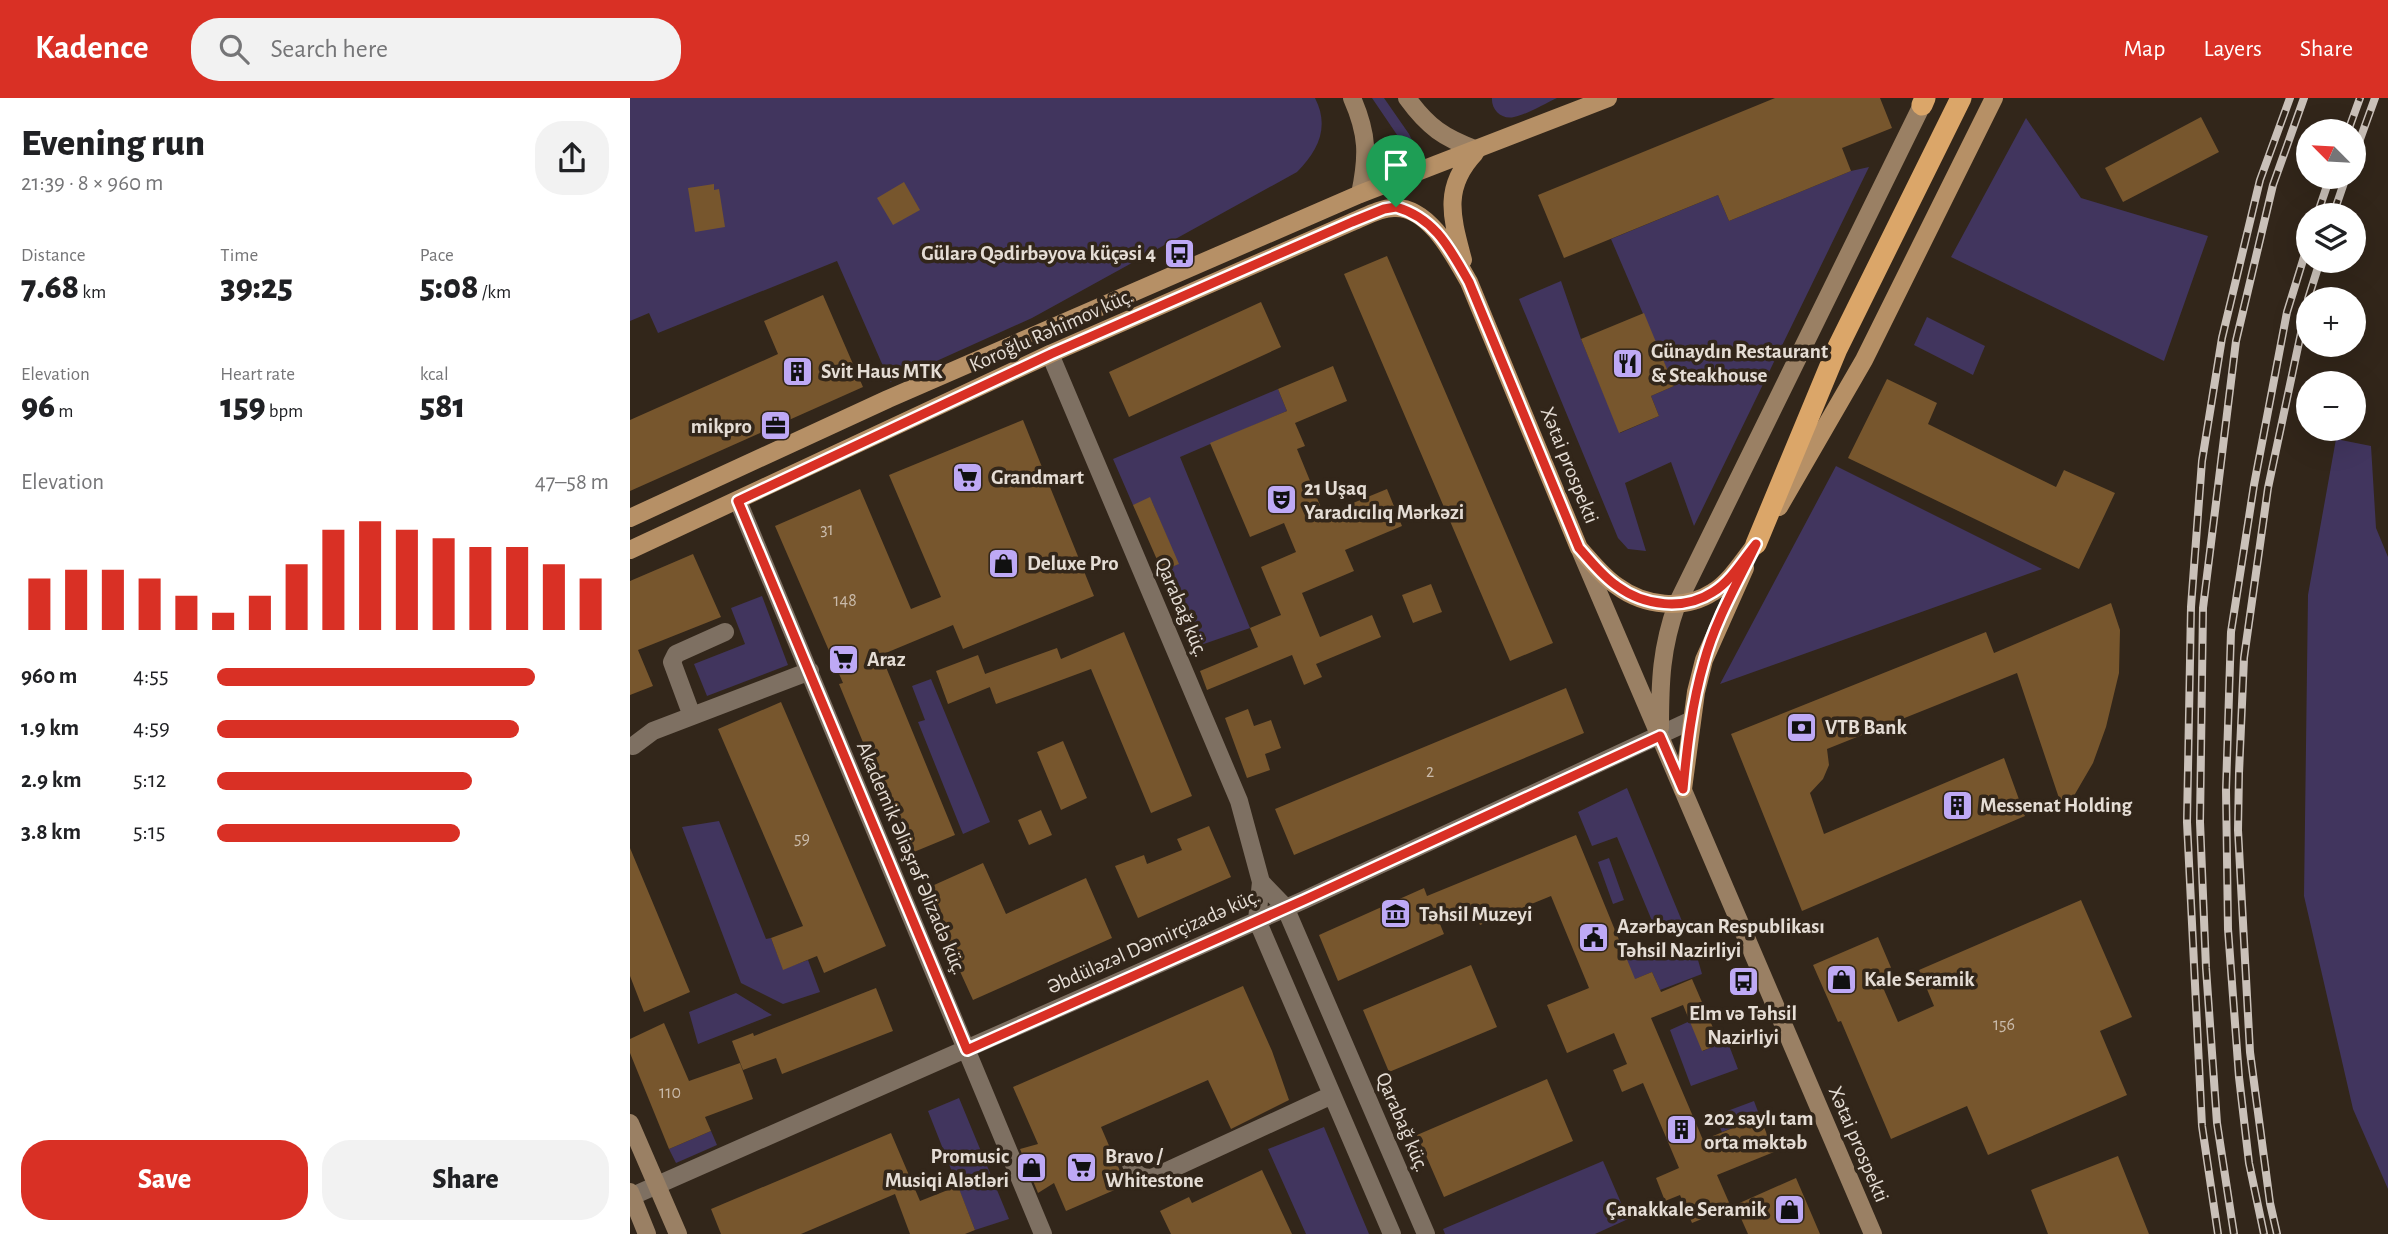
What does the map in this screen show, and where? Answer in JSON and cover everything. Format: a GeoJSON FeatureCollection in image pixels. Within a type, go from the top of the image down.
{"type":"FeatureCollection","features":[{"type":"Feature","properties":{"kind":"highway"},"geometry":{"type":"LineString","coordinates":[[1756,544],[1837,349],[1961,98]]}},
{"type":"Feature","properties":{"kind":"main road"},"geometry":{"type":"LineString","coordinates":[[1352,98],[1364,130],[1367,150],[1360,194]]}},
{"type":"Feature","properties":{"kind":"main road"},"geometry":{"type":"LineString","coordinates":[[1407,98],[1436,131],[1451,141],[1478,150],[1458,174],[1452,205],[1455,229],[1469,282]]}},
{"type":"Feature","properties":{"kind":"main road","name":"Koroğlu Rəhimov küç."},"geometry":{"type":"LineString","coordinates":[[630,518],[900,393],[1360,194],[1608,98]]}},
{"type":"Feature","properties":{"kind":"main road"},"geometry":{"type":"LineString","coordinates":[[1683,789],[1692,720],[1704,660],[1714,633],[1756,544],[1864,360],[1994,98]]}},
{"type":"Feature","properties":{"kind":"main road"},"geometry":{"type":"LineString","coordinates":[[1660,736],[1660,680],[1664,647],[1677,604],[1924,100]]}},
{"type":"Feature","properties":{"kind":"main road","name":"Koroğlu Rəhimov küç."},"geometry":{"type":"LineString","coordinates":[[630,550],[1051,354],[1384,209],[1396,207],[1412,212],[1428,223],[1445,242],[1469,282]]}},
{"type":"Feature","properties":{"kind":"main road","name":"Xətai prospekti"},"geometry":{"type":"LineString","coordinates":[[1469,282],[1579,548],[1873,1234]]}},
{"type":"Feature","properties":{"kind":"main road"},"geometry":{"type":"LineString","coordinates":[[1579,548],[1610,580],[1633,596],[1651,602],[1677,604],[1700,599],[1714,592],[1756,544]]}},
{"type":"Feature","properties":{"kind":"main road"},"geometry":{"type":"LineString","coordinates":[[630,1123],[678,1234]]}},
{"type":"Feature","properties":{"kind":"main road"},"geometry":{"type":"LineString","coordinates":[[631,1195],[647,1234]]}},
{"type":"Feature","properties":{"kind":"street","name":"Qarabağ küç."},"geometry":{"type":"LineString","coordinates":[[1051,354],[1239,801],[1261,882],[1257,920],[1392,1234]]}},
{"type":"Feature","properties":{"kind":"street","name":"Akademik Əliəşrəf Əlizadə küç."},"geometry":{"type":"LineString","coordinates":[[738,501],[1043,1234]]}},
{"type":"Feature","properties":{"kind":"street"},"geometry":{"type":"LineString","coordinates":[[692,716],[672,662],[676,654],[725,632]]}},
{"type":"Feature","properties":{"kind":"street"},"geometry":{"type":"LineString","coordinates":[[633,746],[653,731],[810,671]]}},
{"type":"Feature","properties":{"kind":"street","name":"Əbdüləzəl DƏmirçizadə küç."},"geometry":{"type":"LineString","coordinates":[[631,1195],[967,1050],[1692,720]]}},
{"type":"Feature","properties":{"kind":"street","name":"Qarabağ küç."},"geometry":{"type":"LineString","coordinates":[[1261,882],[1285,907],[1426,1234]]}},
{"type":"Feature","properties":{"kind":"street"},"geometry":{"type":"LineString","coordinates":[[1130,1162],[1135,1173],[1142,1178],[1153,1178],[1332,1095]]}},
{"type":"Feature","properties":{"kind":"shaded area"},"geometry":{"type":"Polygon","coordinates":[[[630,98],[1315,98],[1321,129],[1320,138],[1311,156],[1297,172],[1032,318],[890,382],[837,261],[658,333],[649,313],[630,321],[630,98]]]}},
{"type":"Feature","properties":{"kind":"shaded area"},"geometry":{"type":"Polygon","coordinates":[[[1372,98],[1384,98],[1417,150],[1410,154],[1372,98]]]}},
{"type":"Feature","properties":{"kind":"shaded area"},"geometry":{"type":"Polygon","coordinates":[[[1492,98],[1557,98],[1525,114],[1510,118],[1495,110],[1492,98]]]}},
{"type":"Feature","properties":{"kind":"shaded area"},"geometry":{"type":"Polygon","coordinates":[[[2026,118],[2081,198],[2208,236],[2164,361],[1951,257],[2026,118]]]}},
{"type":"Feature","properties":{"kind":"shaded area"},"geometry":{"type":"Polygon","coordinates":[[[1869,167],[1694,526],[1671,462],[1625,483],[1646,551],[1628,549],[1618,538],[1519,299],[1561,281],[1581,339],[1620,433],[1659,416],[1651,396],[1674,386],[1611,239],[1718,195],[1729,221],[1851,171],[1869,167]]]}},
{"type":"Feature","properties":{"kind":"shaded area"},"geometry":{"type":"Polygon","coordinates":[[[1927,317],[1985,346],[1973,375],[1914,345],[1927,317]]]}},
{"type":"Feature","properties":{"kind":"shaded area"},"geometry":{"type":"Polygon","coordinates":[[[1278,389],[1287,411],[1180,457],[1250,628],[1195,647],[1162,571],[1178,564],[1152,502],[1133,505],[1113,459],[1278,389]]]}},
{"type":"Feature","properties":{"kind":"shaded area"},"geometry":{"type":"Polygon","coordinates":[[[2336,441],[2371,446],[2376,528],[2388,557],[2388,1189],[2353,1109],[2304,896],[2308,595],[2336,441]]]}},
{"type":"Feature","properties":{"kind":"shaded area"},"geometry":{"type":"Polygon","coordinates":[[[1836,466],[2042,569],[1720,684],[1836,466]]]}},
{"type":"Feature","properties":{"kind":"shaded area"},"geometry":{"type":"Polygon","coordinates":[[[762,596],[788,665],[707,696],[694,664],[745,644],[731,608],[762,596]]]}},
{"type":"Feature","properties":{"kind":"shaded area"},"geometry":{"type":"Polygon","coordinates":[[[931,679],[990,822],[963,834],[918,722],[925,720],[912,686],[931,679]]]}},
{"type":"Feature","properties":{"kind":"shaded area"},"geometry":{"type":"Polygon","coordinates":[[[1627,788],[1684,926],[1673,928],[1670,922],[1655,928],[1617,837],[1592,846],[1578,812],[1627,788]]]}},
{"type":"Feature","properties":{"kind":"shaded area"},"geometry":{"type":"Polygon","coordinates":[[[719,821],[766,939],[771,938],[783,969],[808,960],[820,992],[783,1004],[741,983],[682,827],[719,821]]]}},
{"type":"Feature","properties":{"kind":"shaded area"},"geometry":{"type":"Polygon","coordinates":[[[1609,858],[1624,900],[1613,904],[1598,862],[1609,858]]]}},
{"type":"Feature","properties":{"kind":"shaded area"},"geometry":{"type":"Polygon","coordinates":[[[1639,946],[1698,960],[1702,974],[1660,990],[1652,972],[1626,983],[1618,964],[1628,960],[1624,952],[1639,946]]]}},
{"type":"Feature","properties":{"kind":"shaded area"},"geometry":{"type":"Polygon","coordinates":[[[736,993],[772,1015],[698,1044],[689,1012],[736,993]]]}},
{"type":"Feature","properties":{"kind":"shaded area"},"geometry":{"type":"Polygon","coordinates":[[[1690,1021],[1703,1051],[1727,1040],[1738,1069],[1691,1086],[1670,1030],[1690,1021]]]}},
{"type":"Feature","properties":{"kind":"shaded area"},"geometry":{"type":"Polygon","coordinates":[[[959,1098],[1009,1219],[975,1230],[928,1111],[959,1098]]]}},
{"type":"Feature","properties":{"kind":"shaded area"},"geometry":{"type":"Polygon","coordinates":[[[1754,1101],[1760,1117],[1722,1132],[1714,1116],[1754,1101]]]}},
{"type":"Feature","properties":{"kind":"shaded area"},"geometry":{"type":"Polygon","coordinates":[[[1324,1127],[1369,1234],[1306,1234],[1268,1149],[1324,1127]]]}},
{"type":"Feature","properties":{"kind":"shaded area"},"geometry":{"type":"Polygon","coordinates":[[[711,1131],[717,1145],[676,1163],[669,1149],[711,1131]]]}},
{"type":"Feature","properties":{"kind":"shaded area"},"geometry":{"type":"Polygon","coordinates":[[[1603,1161],[1628,1219],[1595,1234],[1445,1234],[1443,1229],[1603,1161]]]}},
{"type":"Feature","properties":{"kind":"building"},"geometry":{"type":"Polygon","coordinates":[[[1775,98],[1880,98],[1892,128],[1842,148],[1851,171],[1729,221],[1718,195],[1564,258],[1538,195],[1775,98]]]}},
{"type":"Feature","properties":{"kind":"building"},"geometry":{"type":"Polygon","coordinates":[[[2201,117],[2219,152],[2123,202],[2105,168],[2201,117]]]}},
{"type":"Feature","properties":{"kind":"building"},"geometry":{"type":"Polygon","coordinates":[[[904,182],[920,210],[893,225],[877,198],[904,182]]]}},
{"type":"Feature","properties":{"kind":"building"},"geometry":{"type":"Polygon","coordinates":[[[714,184],[714,190],[719,189],[725,227],[695,232],[688,188],[714,184]]]}},
{"type":"Feature","properties":{"kind":"building"},"geometry":{"type":"Polygon","coordinates":[[[1387,256],[1553,643],[1510,661],[1344,274],[1387,256]]]}},
{"type":"Feature","properties":{"kind":"building","name":"Svit Haus MTK"},"geometry":{"type":"Polygon","coordinates":[[[823,295],[863,387],[630,491],[630,420],[778,354],[764,321],[823,295]]]}},
{"type":"Feature","properties":{"kind":"building"},"geometry":{"type":"Polygon","coordinates":[[[1261,302],[1281,347],[1129,417],[1109,372],[1261,302]]]}},
{"type":"Feature","properties":{"kind":"building","name":"Günaydın Restaurant & Steakhouse"},"geometry":{"type":"Polygon","coordinates":[[[1644,313],[1674,386],[1651,396],[1659,416],[1619,433],[1581,339],[1644,313]]]}},
{"type":"Feature","properties":{"kind":"building"},"geometry":{"type":"Polygon","coordinates":[[[1333,366],[1347,401],[1295,423],[1305,446],[1297,449],[1324,515],[1387,489],[1402,526],[1345,550],[1354,571],[1302,593],[1320,637],[1372,615],[1381,637],[1316,664],[1322,677],[1304,685],[1292,655],[1207,690],[1200,671],[1258,647],[1250,628],[1281,615],[1261,567],[1296,552],[1284,523],[1250,537],[1210,443],[1287,411],[1278,389],[1333,366]]]}},
{"type":"Feature","properties":{"kind":"building"},"geometry":{"type":"Polygon","coordinates":[[[1887,379],[1937,403],[1928,424],[2056,487],[2064,470],[2115,493],[2079,569],[1848,458],[1887,379]]]}},
{"type":"Feature","properties":{"kind":"building"},"geometry":{"type":"Polygon","coordinates":[[[1023,420],[1094,596],[963,649],[953,625],[881,655],[955,835],[909,854],[839,684],[843,683],[775,526],[860,489],[911,609],[941,597],[889,475],[1023,420]]]}},
{"type":"Feature","properties":{"kind":"building"},"geometry":{"type":"Polygon","coordinates":[[[1150,497],[1179,564],[1162,571],[1133,505],[1150,497]]]}},
{"type":"Feature","properties":{"kind":"building"},"geometry":{"type":"Polygon","coordinates":[[[693,554],[721,617],[638,650],[653,686],[630,695],[630,581],[693,554]]]}},
{"type":"Feature","properties":{"kind":"building"},"geometry":{"type":"Polygon","coordinates":[[[1431,584],[1442,612],[1413,623],[1402,595],[1431,584]]]}},
{"type":"Feature","properties":{"kind":"building"},"geometry":{"type":"Polygon","coordinates":[[[2111,603],[2120,630],[2119,673],[2106,727],[2093,763],[2064,813],[2017,673],[1827,749],[1829,765],[1823,779],[1810,793],[1824,834],[2004,758],[2025,816],[1802,911],[1731,734],[1986,632],[1994,653],[2111,603]]]}},
{"type":"Feature","properties":{"kind":"building"},"geometry":{"type":"Polygon","coordinates":[[[1124,632],[1192,796],[1151,813],[1091,669],[996,704],[985,674],[1057,648],[1061,659],[1124,632]]]}},
{"type":"Feature","properties":{"kind":"building"},"geometry":{"type":"Polygon","coordinates":[[[978,655],[990,687],[948,704],[936,671],[978,655]]]}},
{"type":"Feature","properties":{"kind":"building"},"geometry":{"type":"Polygon","coordinates":[[[1566,688],[1584,733],[1294,855],[1275,809],[1566,688]]]}},
{"type":"Feature","properties":{"kind":"building"},"geometry":{"type":"Polygon","coordinates":[[[781,702],[886,946],[824,973],[817,956],[783,970],[771,938],[803,926],[718,729],[781,702]]]}},
{"type":"Feature","properties":{"kind":"building"},"geometry":{"type":"Polygon","coordinates":[[[1248,709],[1254,726],[1271,720],[1281,748],[1265,754],[1270,770],[1247,778],[1225,718],[1248,709]]]}},
{"type":"Feature","properties":{"kind":"building"},"geometry":{"type":"Polygon","coordinates":[[[1063,741],[1087,798],[1061,810],[1037,752],[1063,741]]]}},
{"type":"Feature","properties":{"kind":"building"},"geometry":{"type":"Polygon","coordinates":[[[1041,810],[1052,835],[1029,845],[1018,820],[1041,810]]]}},
{"type":"Feature","properties":{"kind":"building"},"geometry":{"type":"Polygon","coordinates":[[[1209,826],[1231,877],[1138,918],[1115,866],[1144,855],[1147,864],[1182,850],[1177,839],[1209,826]]]}},
{"type":"Feature","properties":{"kind":"building"},"geometry":{"type":"Polygon","coordinates":[[[1576,835],[1635,979],[1652,972],[1661,992],[1692,979],[1720,1044],[1702,1051],[1683,1005],[1651,1018],[1703,1140],[1760,1117],[1774,1152],[1717,1175],[1731,1207],[1692,1223],[1680,1195],[1665,1201],[1656,1178],[1679,1168],[1643,1083],[1622,1092],[1613,1070],[1627,1064],[1614,1033],[1567,1053],[1547,1005],[1589,988],[1551,896],[1480,925],[1474,910],[1440,924],[1444,934],[1338,981],[1319,935],[1424,888],[1427,896],[1576,835]]]}},
{"type":"Feature","properties":{"kind":"building"},"geometry":{"type":"Polygon","coordinates":[[[630,848],[690,992],[644,1012],[630,976],[630,848]]]}},
{"type":"Feature","properties":{"kind":"building"},"geometry":{"type":"Polygon","coordinates":[[[983,863],[1006,914],[1086,878],[1112,938],[973,1000],[923,890],[983,863]]]}},
{"type":"Feature","properties":{"kind":"building"},"geometry":{"type":"Polygon","coordinates":[[[2081,900],[2132,1017],[2100,1031],[2127,1095],[1988,1155],[1967,1106],[1891,1139],[1841,1021],[1838,1022],[1813,965],[1878,937],[1895,977],[1881,983],[1898,1022],[1934,1006],[1919,970],[2081,900]]]}},
{"type":"Feature","properties":{"kind":"building"},"geometry":{"type":"Polygon","coordinates":[[[1471,965],[1497,1027],[1389,1072],[1363,1010],[1471,965]]]}},
{"type":"Feature","properties":{"kind":"building"},"geometry":{"type":"Polygon","coordinates":[[[1243,986],[1272,1051],[1289,1100],[1231,1129],[1208,1080],[1101,1127],[1126,1185],[1066,1211],[1054,1183],[1038,1193],[1020,1149],[1038,1144],[1013,1087],[1243,986]]]}},
{"type":"Feature","properties":{"kind":"building"},"geometry":{"type":"Polygon","coordinates":[[[876,988],[893,1031],[782,1074],[776,1058],[743,1070],[732,1041],[753,1033],[754,1036],[876,988]]]}},
{"type":"Feature","properties":{"kind":"building"},"geometry":{"type":"Polygon","coordinates":[[[664,1023],[689,1081],[740,1063],[753,1099],[705,1117],[711,1131],[669,1149],[630,1053],[630,1039],[664,1023]]]}},
{"type":"Feature","properties":{"kind":"building"},"geometry":{"type":"Polygon","coordinates":[[[1547,1079],[1573,1141],[1444,1197],[1417,1135],[1547,1079]]]}},
{"type":"Feature","properties":{"kind":"building"},"geometry":{"type":"Polygon","coordinates":[[[891,1133],[920,1201],[958,1186],[975,1230],[965,1234],[910,1234],[895,1194],[801,1234],[721,1234],[711,1209],[891,1133]]]}},
{"type":"Feature","properties":{"kind":"building"},"geometry":{"type":"Polygon","coordinates":[[[2118,1156],[2149,1234],[2048,1234],[2031,1190],[2118,1156]]]}},
{"type":"Feature","properties":{"kind":"building"},"geometry":{"type":"Polygon","coordinates":[[[1262,1170],[1292,1234],[1171,1234],[1160,1211],[1189,1197],[1192,1203],[1262,1170]]]}},
{"type":"Feature","properties":{"kind":"building"},"geometry":{"type":"Polygon","coordinates":[[[1796,1178],[1820,1234],[1748,1234],[1735,1205],[1796,1178]]]}},
{"type":"Feature","properties":{"kind":"railway"},"geometry":{"type":"LineString","coordinates":[[2218,1234],[2202,1126],[2187,822],[2191,607],[2202,461],[2222,338],[2260,180],[2290,98]]}},
{"type":"Feature","properties":{"kind":"railway"},"geometry":{"type":"LineString","coordinates":[[2234,1234],[2217,1123],[2206,968],[2200,822],[2203,608],[2236,341],[2273,185],[2304,98]]}},
{"type":"Feature","properties":{"kind":"railway"},"geometry":{"type":"LineString","coordinates":[[2352,119],[2360,98]]}},
{"type":"Feature","properties":{"kind":"railway"},"geometry":{"type":"LineString","coordinates":[[2366,123],[2375,98]]}},
{"type":"Feature","properties":{"kind":"railway"},"geometry":{"type":"LineString","coordinates":[[2321,203],[2326,189]]}},
{"type":"Feature","properties":{"kind":"railway"},"geometry":{"type":"LineString","coordinates":[[2337,203],[2342,189]]}},
{"type":"Feature","properties":{"kind":"railway"},"geometry":{"type":"LineString","coordinates":[[2264,1234],[2249,1163],[2239,1077],[2228,929],[2226,790],[2231,632],[2254,485],[2287,312],[2299,273]]}},
{"type":"Feature","properties":{"kind":"railway"},"geometry":{"type":"LineString","coordinates":[[2312,287],[2316,273]]}},
{"type":"Feature","properties":{"kind":"railway"},"geometry":{"type":"LineString","coordinates":[[2277,1234],[2270,1203],[2250,1052],[2238,830],[2239,773],[2244,658],[2268,488],[2296,356]]}},
{"type":"Feature","properties":{"kind":"place","name":"Gülarə Qədirbəyova küçəsi 4"},"geometry":{"type":"Point","coordinates":[1179,253]}},
{"type":"Feature","properties":{"kind":"place","name":"Günaydın Restaurant & Steakhouse"},"geometry":{"type":"Point","coordinates":[1628,363]}},
{"type":"Feature","properties":{"kind":"place","name":"Svit Haus MTK"},"geometry":{"type":"Point","coordinates":[798,371]}},
{"type":"Feature","properties":{"kind":"place","name":"mikpro"},"geometry":{"type":"Point","coordinates":[775,426]}},
{"type":"Feature","properties":{"kind":"place","name":"Grandmart"},"geometry":{"type":"Point","coordinates":[968,477]}},
{"type":"Feature","properties":{"kind":"place","name":"21 Uşaq Yaradıcılıq Mərkəzi"},"geometry":{"type":"Point","coordinates":[1281,500]}},
{"type":"Feature","properties":{"kind":"place","name":"Deluxe Pro"},"geometry":{"type":"Point","coordinates":[1004,563]}},
{"type":"Feature","properties":{"kind":"place","name":"Araz"},"geometry":{"type":"Point","coordinates":[844,659]}},
{"type":"Feature","properties":{"kind":"place","name":"VTB Bank"},"geometry":{"type":"Point","coordinates":[1802,727]}},
{"type":"Feature","properties":{"kind":"place","name":"Messenat Holding"},"geometry":{"type":"Point","coordinates":[1957,805]}},
{"type":"Feature","properties":{"kind":"place","name":"Təhsil Muzeyi"},"geometry":{"type":"Point","coordinates":[1396,914]}},
{"type":"Feature","properties":{"kind":"place","name":"Azərbaycan Respublikası Təhsil Nazirliyi"},"geometry":{"type":"Point","coordinates":[1594,938]}},
{"type":"Feature","properties":{"kind":"place","name":"Kale Seramik"},"geometry":{"type":"Point","coordinates":[1841,979]}},
{"type":"Feature","properties":{"kind":"place","name":"Elm və Təhsil Nazirliyi"},"geometry":{"type":"Point","coordinates":[1743,981]}},
{"type":"Feature","properties":{"kind":"place","name":"202 saylı tam orta məktəb"},"geometry":{"type":"Point","coordinates":[1681,1130]}},
{"type":"Feature","properties":{"kind":"place","name":"Promusic Musiqi Alətləri"},"geometry":{"type":"Point","coordinates":[1032,1168]}},
{"type":"Feature","properties":{"kind":"place","name":"Bravo / Whitestone"},"geometry":{"type":"Point","coordinates":[1082,1168]}},
{"type":"Feature","properties":{"kind":"place","name":"Çanakkale Seramik"},"geometry":{"type":"Point","coordinates":[1790,1209]}},
{"type":"Feature","properties":{"kind":"route"},"geometry":{"type":"LineString","coordinates":[[1396,207],[1412,212],[1428,223],[1455,257],[1476,296],[1579,548],[1603,574],[1633,596],[1651,602],[1677,604],[1700,599],[1714,592],[1756,544],[1704,660],[1696,692],[1683,789],[1660,736],[1304,900],[967,1050],[738,501],[1051,354],[1352,222],[1396,207]]}}]}
